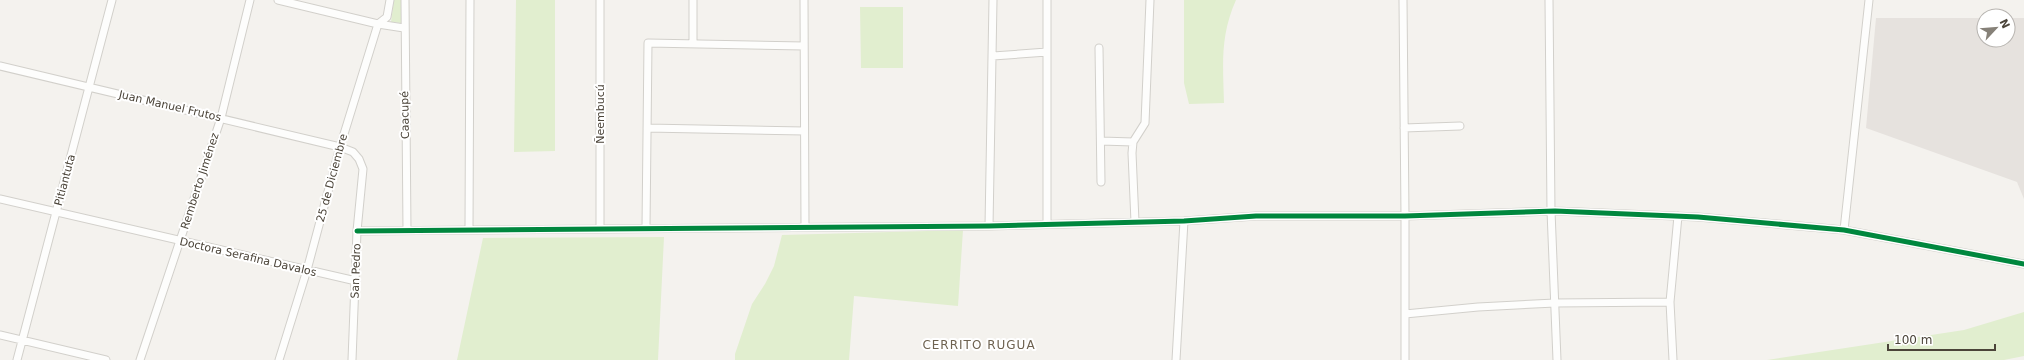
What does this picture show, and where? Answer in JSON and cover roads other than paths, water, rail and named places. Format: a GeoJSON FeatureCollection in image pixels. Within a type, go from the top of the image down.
{"type":"FeatureCollection","features":[{"type":"Feature","properties":{"kind":"street","name":"Pitiantuta"},"geometry":{"type":"LineString","coordinates":[[17,360],[112,0]]}},
{"type":"Feature","properties":{"kind":"street","name":"Remberto Jiménez"},"geometry":{"type":"LineString","coordinates":[[140,360],[221,118],[250,0]]}},
{"type":"Feature","properties":{"kind":"street"},"geometry":{"type":"LineString","coordinates":[[278,0],[378,24],[404,28]]}},
{"type":"Feature","properties":{"kind":"street","name":"25 de Diciembre"},"geometry":{"type":"LineString","coordinates":[[279,360],[307,270],[340,146],[378,24],[387,17],[390,0]]}},
{"type":"Feature","properties":{"kind":"street","name":"Caacupé"},"geometry":{"type":"LineString","coordinates":[[405,0],[404,28],[407,230]]}},
{"type":"Feature","properties":{"kind":"street"},"geometry":{"type":"LineString","coordinates":[[469,229],[470,0]]}},
{"type":"Feature","properties":{"kind":"street","name":"Ñeembucú"},"geometry":{"type":"LineString","coordinates":[[600,0],[600,228]]}},
{"type":"Feature","properties":{"kind":"street"},"geometry":{"type":"LineString","coordinates":[[693,0],[693,44]]}},
{"type":"Feature","properties":{"kind":"street"},"geometry":{"type":"LineString","coordinates":[[804,0],[806,227]]}},
{"type":"Feature","properties":{"kind":"street"},"geometry":{"type":"LineString","coordinates":[[989,226],[993,0]]}},
{"type":"Feature","properties":{"kind":"street"},"geometry":{"type":"LineString","coordinates":[[1047,0],[1047,224]]}},
{"type":"Feature","properties":{"kind":"street"},"geometry":{"type":"LineString","coordinates":[[1135,222],[1132,153],[1133,142],[1145,123],[1150,0]]}},
{"type":"Feature","properties":{"kind":"street"},"geometry":{"type":"LineString","coordinates":[[1403,0],[1405,360]]}},
{"type":"Feature","properties":{"kind":"street"},"geometry":{"type":"LineString","coordinates":[[1549,0],[1551,211],[1557,360]]}},
{"type":"Feature","properties":{"kind":"street"},"geometry":{"type":"LineString","coordinates":[[1844,230],[1869,0]]}},
{"type":"Feature","properties":{"kind":"street"},"geometry":{"type":"LineString","coordinates":[[646,227],[648,43],[804,46]]}},
{"type":"Feature","properties":{"kind":"street"},"geometry":{"type":"LineString","coordinates":[[1099,48],[1101,182]]}},
{"type":"Feature","properties":{"kind":"street"},"geometry":{"type":"LineString","coordinates":[[993,56],[1047,52]]}},
{"type":"Feature","properties":{"kind":"street","name":"Juan Manuel Frutos"},"geometry":{"type":"LineString","coordinates":[[0,66],[340,146]]}},
{"type":"Feature","properties":{"kind":"street"},"geometry":{"type":"LineString","coordinates":[[1404,128],[1460,126]]}},
{"type":"Feature","properties":{"kind":"street"},"geometry":{"type":"LineString","coordinates":[[647,128],[804,131]]}},
{"type":"Feature","properties":{"kind":"street"},"geometry":{"type":"LineString","coordinates":[[1101,141],[1133,142]]}},
{"type":"Feature","properties":{"kind":"street","name":"San Pedro"},"geometry":{"type":"LineString","coordinates":[[340,146],[353,152],[360,159],[363,169],[357,231],[352,360]]}},
{"type":"Feature","properties":{"kind":"street","name":"Doctora Serafina Davalos"},"geometry":{"type":"LineString","coordinates":[[0,199],[180,242],[356,281]]}},
{"type":"Feature","properties":{"kind":"street"},"geometry":{"type":"LineString","coordinates":[[357,231],[646,227],[989,226],[1184,221],[1256,216],[1405,216],[1551,211],[1678,216],[1844,230],[2024,264]]}},
{"type":"Feature","properties":{"kind":"street"},"geometry":{"type":"LineString","coordinates":[[1673,360],[1670,302],[1678,216]]}},
{"type":"Feature","properties":{"kind":"street"},"geometry":{"type":"LineString","coordinates":[[1176,360],[1184,221]]}},
{"type":"Feature","properties":{"kind":"street"},"geometry":{"type":"LineString","coordinates":[[1405,314],[1478,307],[1555,303],[1670,302]]}},
{"type":"Feature","properties":{"kind":"street"},"geometry":{"type":"LineString","coordinates":[[0,335],[106,360]]}},
{"type":"Feature","properties":{"kind":"district","name":"CERRITO RUGUA"},"geometry":{"type":"Point","coordinates":[979,345]}}]}
